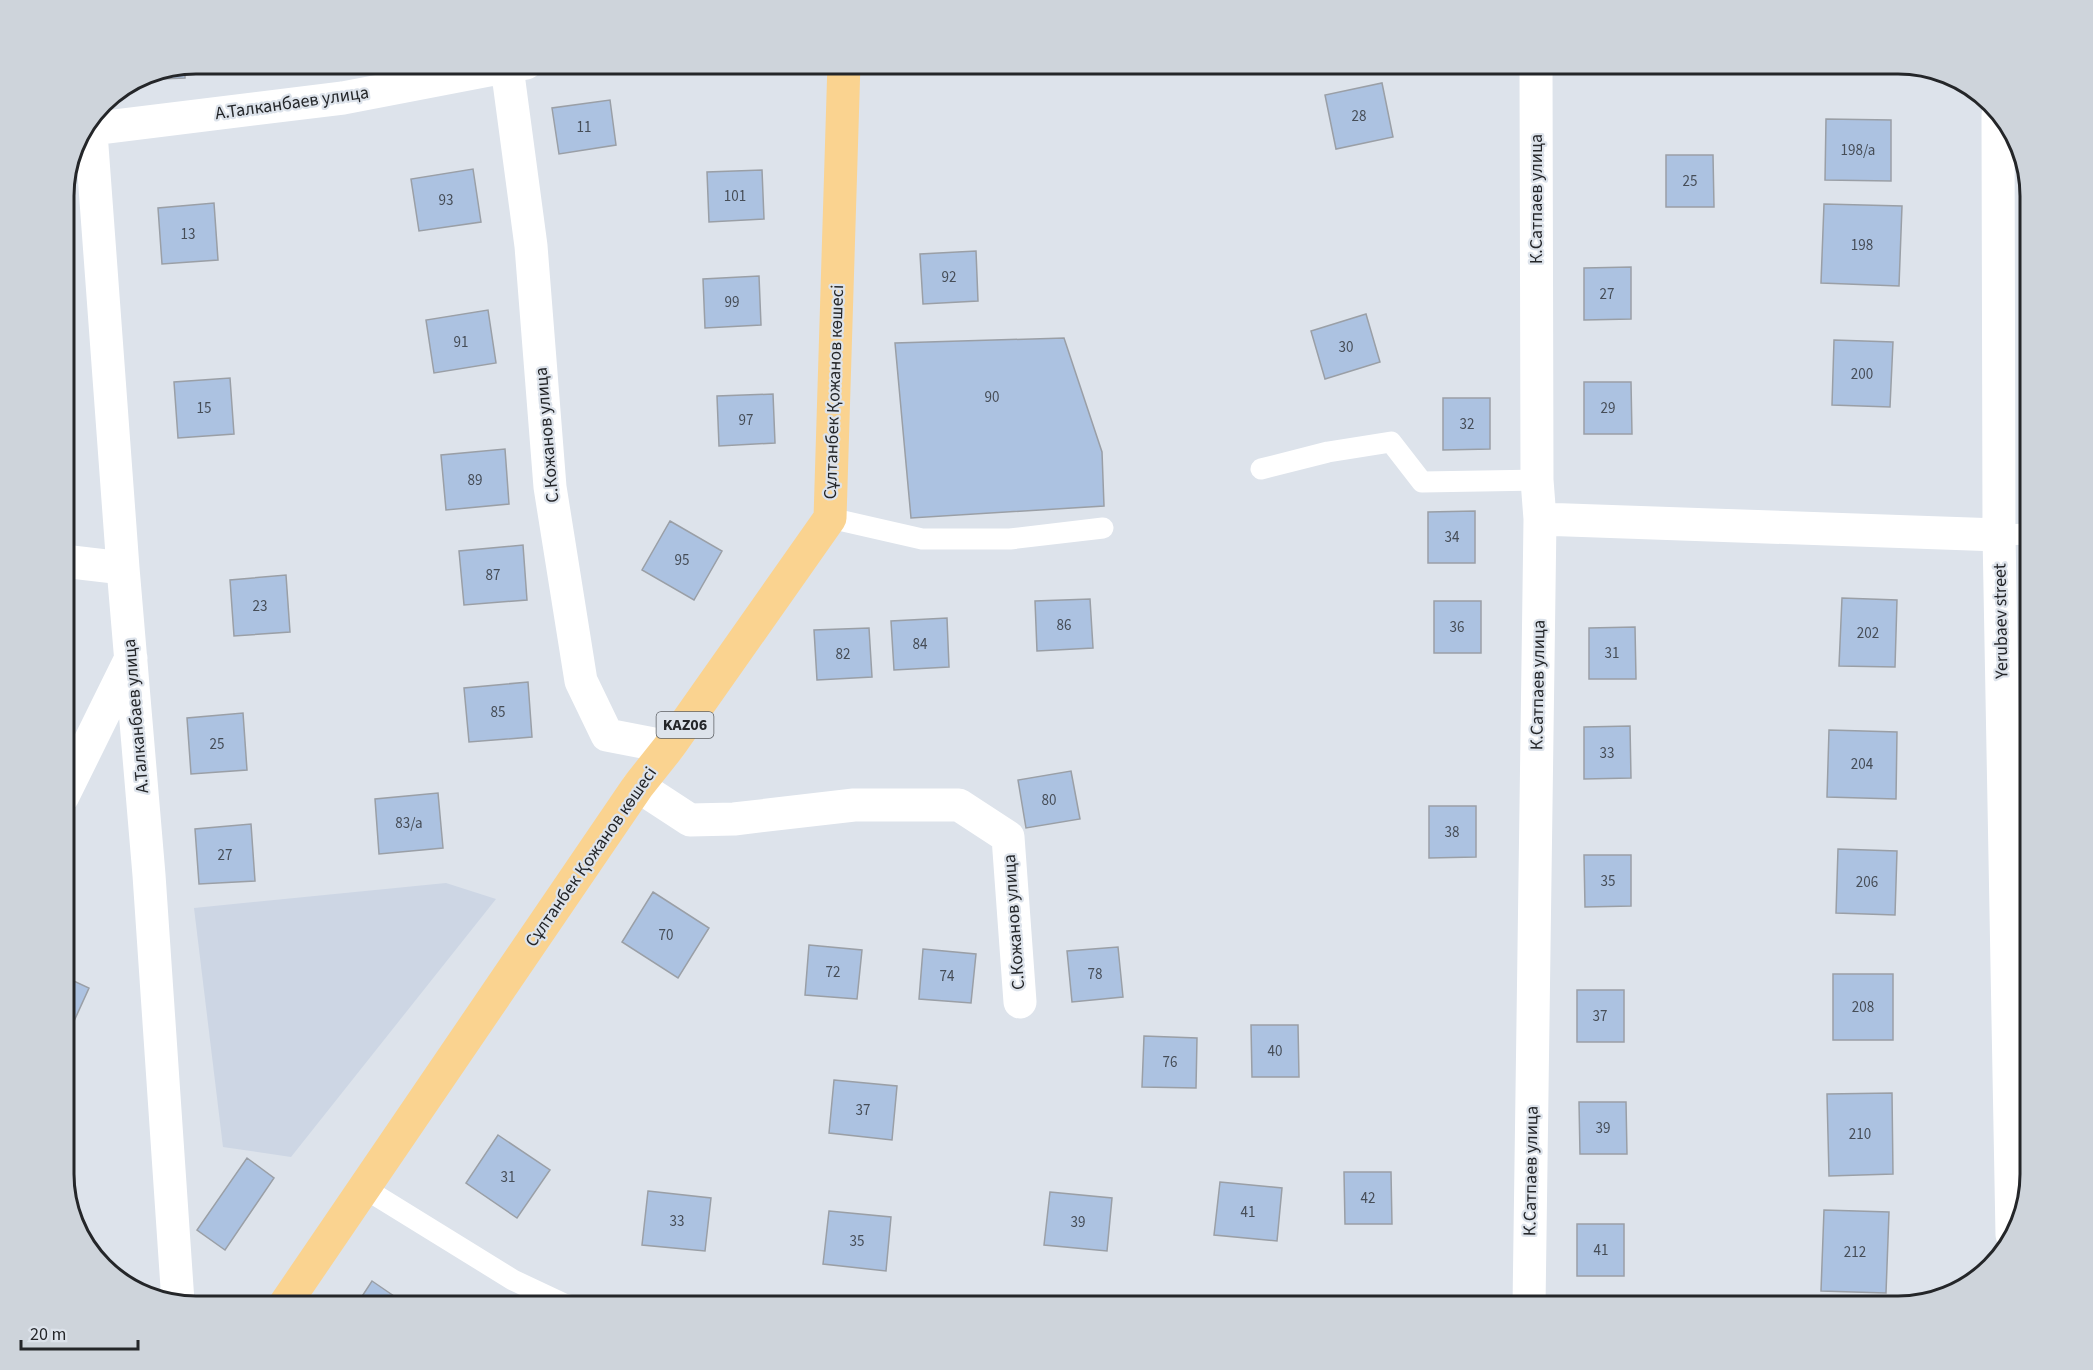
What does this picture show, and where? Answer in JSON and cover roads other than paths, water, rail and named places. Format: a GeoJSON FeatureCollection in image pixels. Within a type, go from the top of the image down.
{"type":"FeatureCollection","features":[{"type":"Feature","properties":{"kind":"main road","name":"Сұлтанбек Қожанов көшесі"},"geometry":{"type":"LineString","coordinates":[[290,1296],[638,786],[669,747],[830,518],[844,74]]}},
{"type":"Feature","properties":{"kind":"street","name":"А.Талканбаев улица"},"geometry":{"type":"LineString","coordinates":[[98,123],[343,98],[470,74]]}},
{"type":"Feature","properties":{"kind":"street","name":"С.Кожанов улица"},"geometry":{"type":"LineString","coordinates":[[518,74],[550,488],[581,681],[607,735],[669,747]]}},
{"type":"Feature","properties":{"kind":"street","name":"К.Сатпаев улица"},"geometry":{"type":"LineString","coordinates":[[1530,1296],[1540,519],[1537,480],[1536,74]]}},
{"type":"Feature","properties":{"kind":"street","name":"Yerubaev street"},"geometry":{"type":"LineString","coordinates":[[1999,128],[2015,535],[2019,1071],[2013,1214]]}},
{"type":"Feature","properties":{"kind":"street","name":"А.Талканбаев улица"},"geometry":{"type":"LineString","coordinates":[[92,132],[123,568],[149,875],[177,1295]]}},
{"type":"Feature","properties":{"kind":"street"},"geometry":{"type":"LineString","coordinates":[[1540,519],[2015,535]]}},
{"type":"Feature","properties":{"kind":"street"},"geometry":{"type":"LineString","coordinates":[[74,562],[123,568]]}},
{"type":"Feature","properties":{"kind":"street"},"geometry":{"type":"LineString","coordinates":[[74,774],[131,658]]}},
{"type":"Feature","properties":{"kind":"street","name":"С.Кожанов улица"},"geometry":{"type":"LineString","coordinates":[[638,786],[690,820],[734,819],[854,805],[959,806],[1008,837],[1020,1002]]}},
{"type":"Feature","properties":{"kind":"lane"},"geometry":{"type":"LineString","coordinates":[[1261,469],[1328,452],[1391,442],[1422,482],[1537,480]]}},
{"type":"Feature","properties":{"kind":"lane"},"geometry":{"type":"LineString","coordinates":[[830,518],[922,539],[1010,538],[1103,528]]}},
{"type":"Feature","properties":{"kind":"lane"},"geometry":{"type":"LineString","coordinates":[[364,1188],[513,1280],[547,1296]]}}]}
